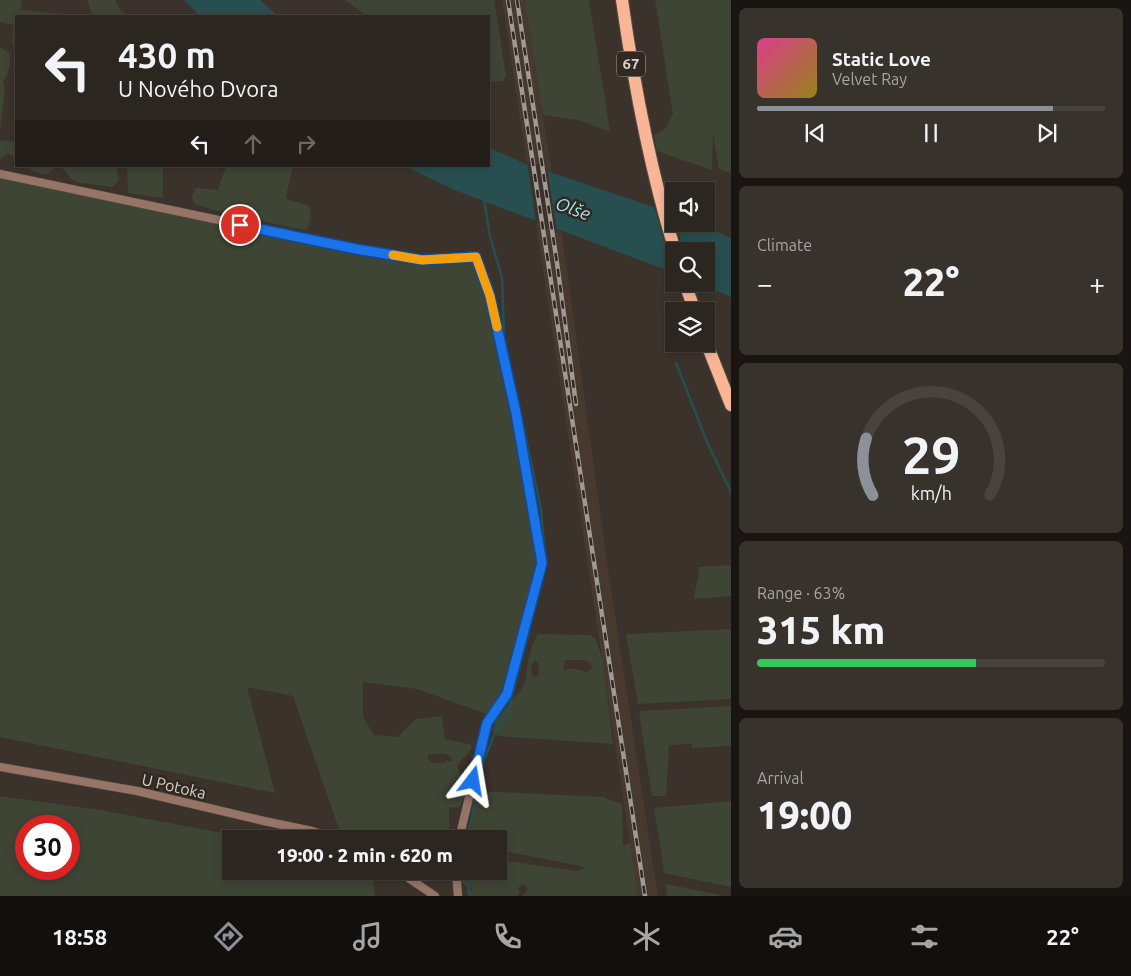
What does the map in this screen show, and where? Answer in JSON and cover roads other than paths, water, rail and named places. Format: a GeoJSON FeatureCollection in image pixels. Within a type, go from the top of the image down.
{"type":"FeatureCollection","features":[{"type":"Feature","properties":{"kind":"main road","name":"67"},"geometry":{"type":"LineString","coordinates":[[622,0],[630,60],[643,128],[672,242]]}},
{"type":"Feature","properties":{"kind":"main road"},"geometry":{"type":"LineString","coordinates":[[710,352],[731,405]]}},
{"type":"Feature","properties":{"kind":"street"},"geometry":{"type":"LineString","coordinates":[[0,174],[365,251],[422,260],[476,257],[490,296],[518,422],[542,563],[507,694],[487,723],[461,830]]}},
{"type":"Feature","properties":{"kind":"street","name":"U Potoka"},"geometry":{"type":"LineString","coordinates":[[0,767],[137,792],[312,830]]}},
{"type":"Feature","properties":{"kind":"street"},"geometry":{"type":"LineString","coordinates":[[411,880],[435,896]]}},
{"type":"Feature","properties":{"kind":"street"},"geometry":{"type":"LineString","coordinates":[[457,880],[458,896]]}},
{"type":"Feature","properties":{"kind":"water"},"geometry":{"type":"Polygon","coordinates":[[[184,0],[260,0],[277,15],[199,15],[184,0]]]}},
{"type":"Feature","properties":{"kind":"water","name":"Olše"},"geometry":{"type":"Polygon","coordinates":[[[490,148],[526,164],[665,211],[665,232],[715,231],[731,238],[731,297],[715,290],[715,242],[665,242],[665,270],[457,191],[406,167],[490,167],[490,148]]]}},
{"type":"Feature","properties":{"kind":"waterway"},"geometry":{"type":"LineString","coordinates":[[469,830],[484,760],[496,731],[507,716],[546,565],[541,509],[504,336],[502,278],[490,236],[484,199]]}},
{"type":"Feature","properties":{"kind":"waterway"},"geometry":{"type":"LineString","coordinates":[[676,363],[707,442],[731,492]]}},
{"type":"Feature","properties":{"kind":"waterway"},"geometry":{"type":"LineString","coordinates":[[468,880],[469,896]]}},
{"type":"Feature","properties":{"kind":"railway"},"geometry":{"type":"LineString","coordinates":[[508,0],[645,896]]}},
{"type":"Feature","properties":{"kind":"railway"},"geometry":{"type":"LineString","coordinates":[[517,0],[557,263],[576,404]]}}]}
